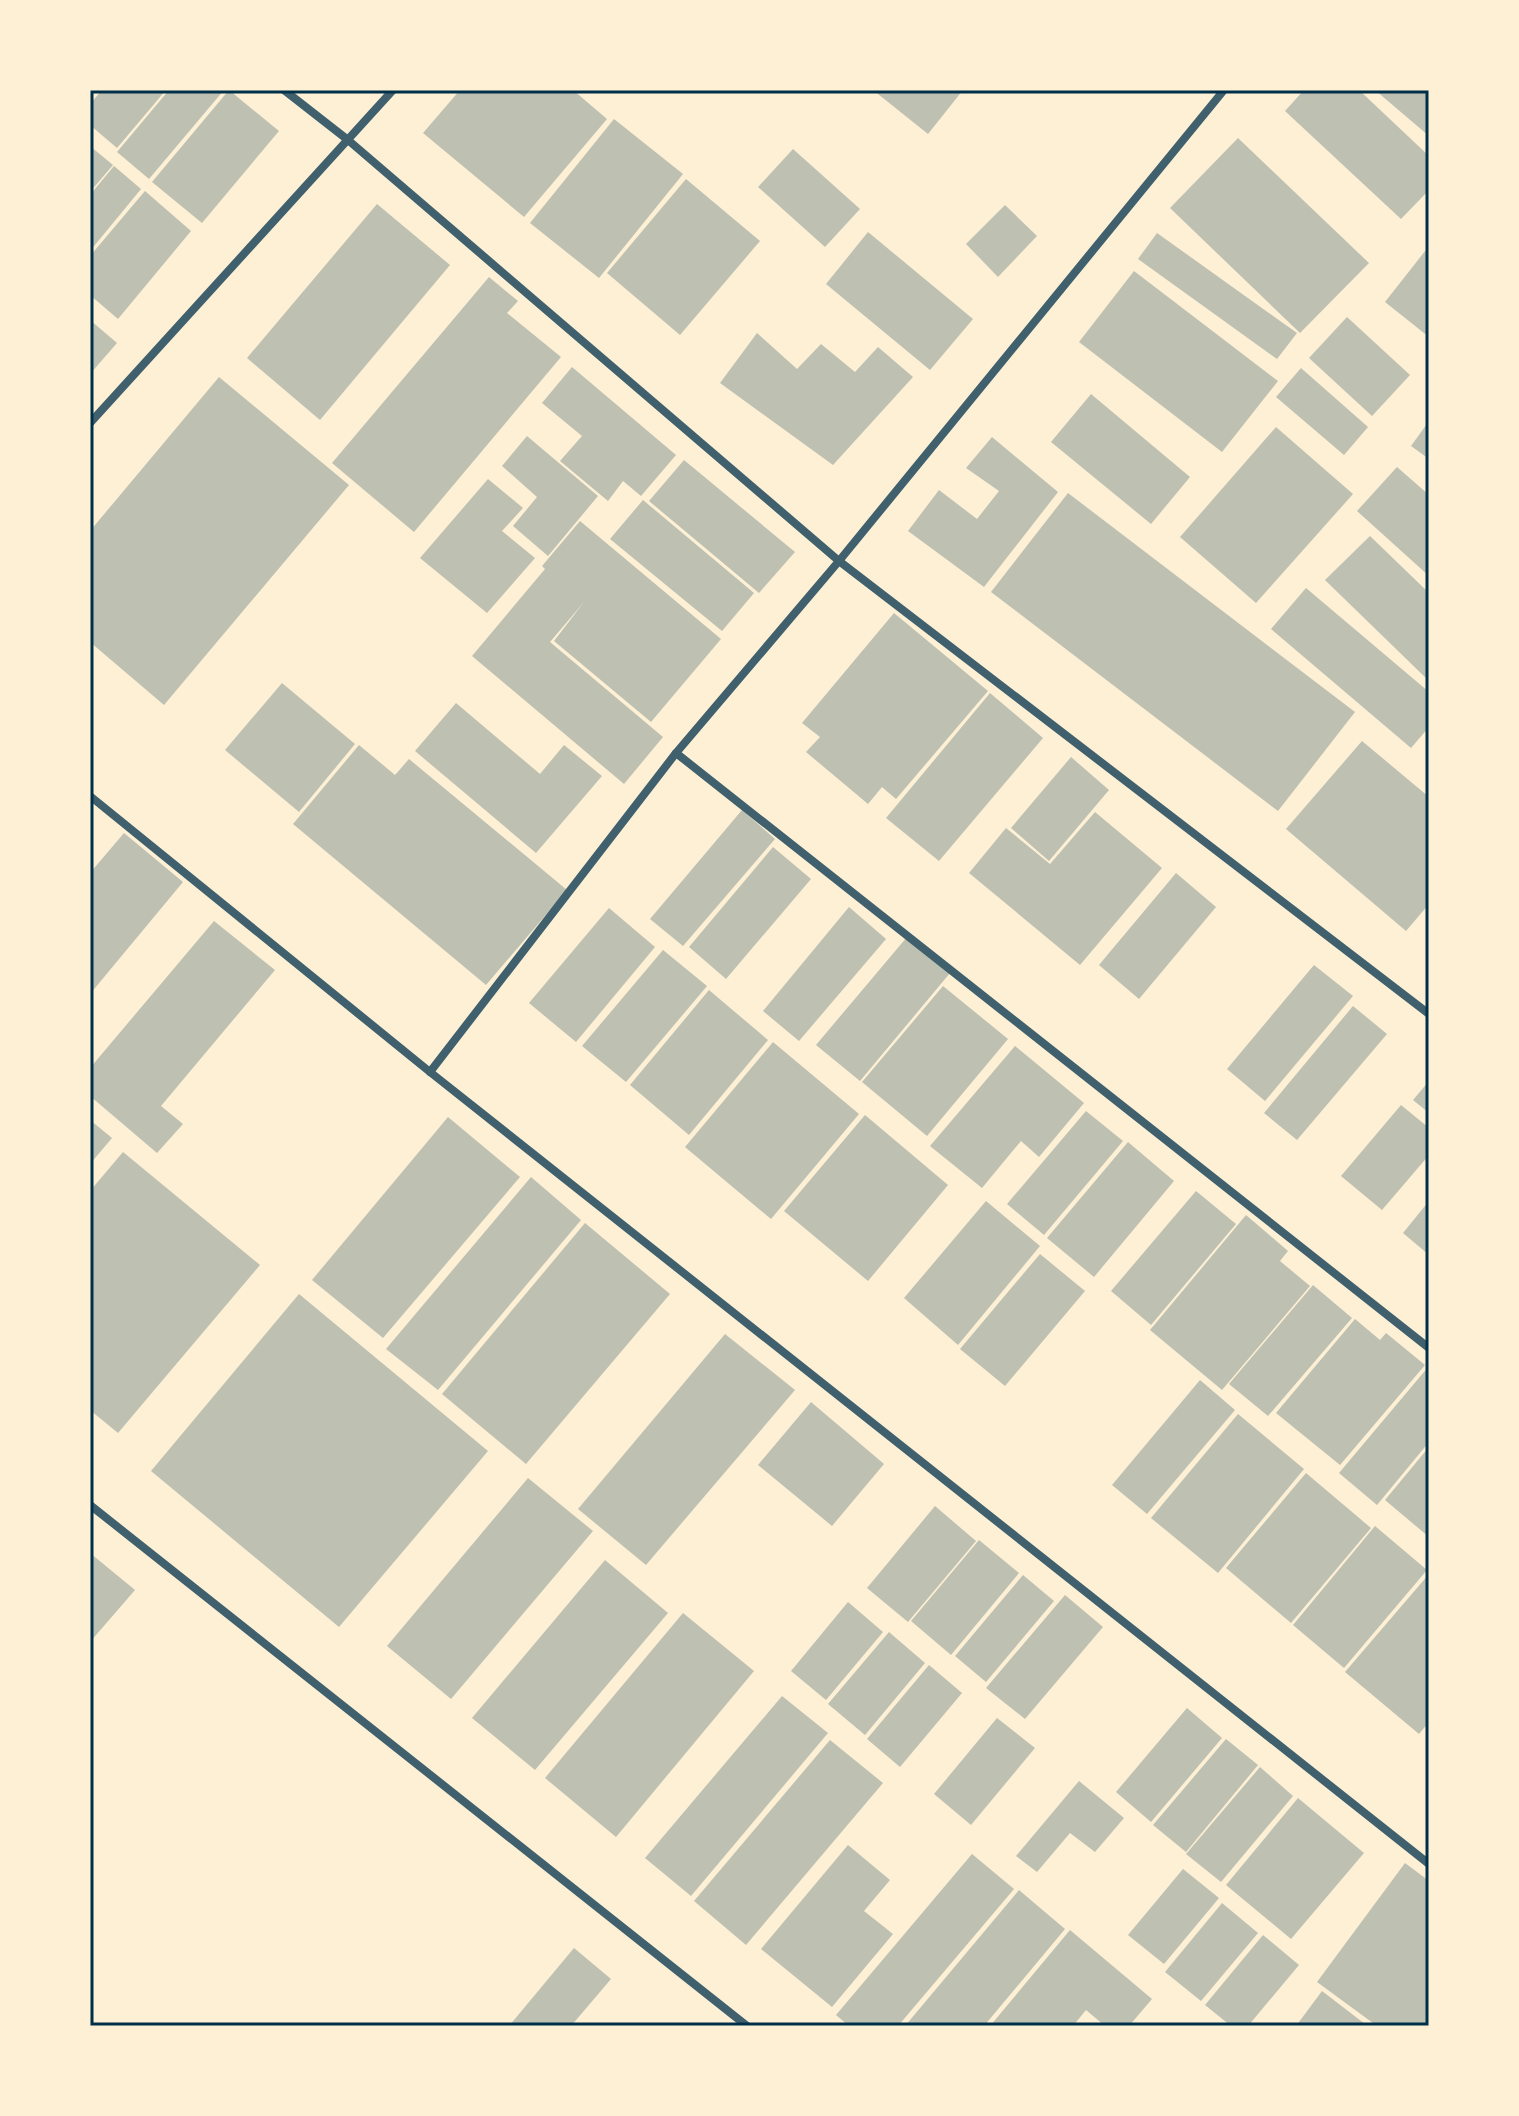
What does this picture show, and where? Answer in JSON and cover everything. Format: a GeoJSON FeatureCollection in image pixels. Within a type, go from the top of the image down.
{"type":"FeatureCollection","features":[{"type":"Feature","properties":{"kind":"street"},"geometry":{"type":"LineString","coordinates":[[284,90],[348,140],[839,561],[1429,1014]]}},
{"type":"Feature","properties":{"kind":"street"},"geometry":{"type":"LineString","coordinates":[[90,423],[393,90]]}},
{"type":"Feature","properties":{"kind":"street"},"geometry":{"type":"LineString","coordinates":[[430,1072],[676,753],[839,561],[1224,90]]}},
{"type":"Feature","properties":{"kind":"street"},"geometry":{"type":"LineString","coordinates":[[676,753],[1429,1348]]}},
{"type":"Feature","properties":{"kind":"street"},"geometry":{"type":"LineString","coordinates":[[90,796],[430,1072],[1429,1864]]}},
{"type":"Feature","properties":{"kind":"street"},"geometry":{"type":"LineString","coordinates":[[90,1505],[747,2026]]}},
{"type":"Feature","properties":{"kind":"building"},"geometry":{"type":"Polygon","coordinates":[[[102,90],[166,90],[117,148],[90,125],[90,104],[102,90]]]}},
{"type":"Feature","properties":{"kind":"building"},"geometry":{"type":"Polygon","coordinates":[[[169,90],[224,90],[149,179],[117,152],[169,90]]]}},
{"type":"Feature","properties":{"kind":"building"},"geometry":{"type":"Polygon","coordinates":[[[229,90],[279,131],[202,223],[152,182],[229,90]]]}},
{"type":"Feature","properties":{"kind":"building"},"geometry":{"type":"Polygon","coordinates":[[[460,90],[573,90],[607,119],[524,217],[423,133],[460,90]]]}},
{"type":"Feature","properties":{"kind":"building"},"geometry":{"type":"Polygon","coordinates":[[[873,90],[963,90],[928,134],[873,90]]]}},
{"type":"Feature","properties":{"kind":"building"},"geometry":{"type":"Polygon","coordinates":[[[1304,90],[1359,90],[1429,156],[1429,190],[1401,219],[1285,111],[1304,90]]]}},
{"type":"Feature","properties":{"kind":"building"},"geometry":{"type":"Polygon","coordinates":[[[1375,90],[1429,90],[1429,136],[1375,90]]]}},
{"type":"Feature","properties":{"kind":"building"},"geometry":{"type":"Polygon","coordinates":[[[614,119],[683,174],[599,278],[530,223],[614,119]]]}},
{"type":"Feature","properties":{"kind":"building"},"geometry":{"type":"Polygon","coordinates":[[[1238,138],[1369,263],[1300,333],[1170,208],[1238,138]]]}},
{"type":"Feature","properties":{"kind":"building"},"geometry":{"type":"Polygon","coordinates":[[[90,146],[113,165],[90,192],[90,146]]]}},
{"type":"Feature","properties":{"kind":"building"},"geometry":{"type":"Polygon","coordinates":[[[793,149],[860,209],[825,247],[758,187],[793,149]]]}},
{"type":"Feature","properties":{"kind":"building"},"geometry":{"type":"Polygon","coordinates":[[[114,166],[141,189],[90,251],[90,195],[114,166]]]}},
{"type":"Feature","properties":{"kind":"building"},"geometry":{"type":"Polygon","coordinates":[[[686,179],[760,241],[680,335],[607,273],[686,179]]]}},
{"type":"Feature","properties":{"kind":"building"},"geometry":{"type":"Polygon","coordinates":[[[145,191],[191,231],[118,319],[90,295],[90,256],[145,191]]]}},
{"type":"Feature","properties":{"kind":"building"},"geometry":{"type":"Polygon","coordinates":[[[377,204],[450,265],[320,420],[247,358],[377,204]]]}},
{"type":"Feature","properties":{"kind":"building"},"geometry":{"type":"Polygon","coordinates":[[[1005,205],[1037,236],[998,277],[966,244],[1005,205]]]}},
{"type":"Feature","properties":{"kind":"building"},"geometry":{"type":"Polygon","coordinates":[[[868,232],[973,319],[930,370],[826,284],[868,232]]]}},
{"type":"Feature","properties":{"kind":"building"},"geometry":{"type":"Polygon","coordinates":[[[1157,233],[1297,333],[1277,359],[1138,259],[1157,233]]]}},
{"type":"Feature","properties":{"kind":"building"},"geometry":{"type":"Polygon","coordinates":[[[1429,246],[1429,337],[1385,302],[1429,246]]]}},
{"type":"Feature","properties":{"kind":"building"},"geometry":{"type":"Polygon","coordinates":[[[1134,271],[1278,381],[1222,452],[1079,342],[1134,271]]]}},
{"type":"Feature","properties":{"kind":"building"},"geometry":{"type":"Polygon","coordinates":[[[489,277],[518,301],[507,313],[561,357],[414,532],[332,463],[489,277]]]}},
{"type":"Feature","properties":{"kind":"building"},"geometry":{"type":"Polygon","coordinates":[[[1347,317],[1410,375],[1372,416],[1309,358],[1347,317]]]}},
{"type":"Feature","properties":{"kind":"building"},"geometry":{"type":"Polygon","coordinates":[[[90,320],[117,343],[90,374],[90,320]]]}},
{"type":"Feature","properties":{"kind":"building"},"geometry":{"type":"Polygon","coordinates":[[[757,333],[797,369],[821,344],[855,372],[878,347],[913,377],[833,465],[720,383],[757,333]]]}},
{"type":"Feature","properties":{"kind":"building"},"geometry":{"type":"Polygon","coordinates":[[[572,367],[676,455],[641,496],[623,481],[608,501],[560,461],[582,436],[542,403],[572,367]]]}},
{"type":"Feature","properties":{"kind":"building"},"geometry":{"type":"Polygon","coordinates":[[[1301,368],[1368,427],[1344,455],[1276,397],[1301,368]]]}},
{"type":"Feature","properties":{"kind":"building"},"geometry":{"type":"Polygon","coordinates":[[[219,377],[349,485],[164,705],[90,642],[90,531],[219,377]]]}},
{"type":"Feature","properties":{"kind":"building"},"geometry":{"type":"Polygon","coordinates":[[[1091,394],[1190,477],[1151,524],[1051,442],[1091,394]]]}},
{"type":"Feature","properties":{"kind":"building"},"geometry":{"type":"Polygon","coordinates":[[[1429,421],[1429,459],[1411,446],[1429,421]]]}},
{"type":"Feature","properties":{"kind":"building"},"geometry":{"type":"Polygon","coordinates":[[[1276,427],[1353,494],[1256,603],[1180,537],[1276,427]]]}},
{"type":"Feature","properties":{"kind":"building"},"geometry":{"type":"Polygon","coordinates":[[[527,436],[598,496],[548,556],[513,526],[537,497],[502,466],[527,436]]]}},
{"type":"Feature","properties":{"kind":"building"},"geometry":{"type":"Polygon","coordinates":[[[992,437],[1058,492],[984,587],[908,531],[939,490],[977,519],[999,491],[966,468],[992,437]]]}},
{"type":"Feature","properties":{"kind":"building"},"geometry":{"type":"Polygon","coordinates":[[[684,460],[795,552],[759,593],[649,501],[684,460]]]}},
{"type":"Feature","properties":{"kind":"building"},"geometry":{"type":"Polygon","coordinates":[[[1397,467],[1429,495],[1429,576],[1357,511],[1397,467]]]}},
{"type":"Feature","properties":{"kind":"building"},"geometry":{"type":"Polygon","coordinates":[[[488,479],[523,508],[502,531],[535,558],[487,613],[420,558],[488,479]]]}},
{"type":"Feature","properties":{"kind":"building"},"geometry":{"type":"Polygon","coordinates":[[[1068,493],[1355,712],[1278,811],[991,592],[1068,493]]]}},
{"type":"Feature","properties":{"kind":"building"},"geometry":{"type":"Polygon","coordinates":[[[643,500],[754,593],[722,631],[610,539],[643,500]]]}},
{"type":"Feature","properties":{"kind":"building"},"geometry":{"type":"Polygon","coordinates":[[[580,521],[721,639],[651,722],[554,641],[584,602],[550,642],[663,737],[624,784],[472,656],[545,569],[542,566],[580,521]]]}},
{"type":"Feature","properties":{"kind":"building"},"geometry":{"type":"Polygon","coordinates":[[[1370,536],[1429,593],[1429,681],[1325,580],[1370,536]]]}},
{"type":"Feature","properties":{"kind":"building"},"geometry":{"type":"Polygon","coordinates":[[[1306,588],[1429,692],[1429,727],[1411,748],[1271,629],[1306,588]]]}},
{"type":"Feature","properties":{"kind":"building"},"geometry":{"type":"Polygon","coordinates":[[[894,613],[988,691],[896,799],[882,787],[868,804],[806,752],[820,737],[802,723],[894,613]]]}},
{"type":"Feature","properties":{"kind":"building"},"geometry":{"type":"Polygon","coordinates":[[[282,683],[355,744],[299,812],[225,750],[282,683]]]}},
{"type":"Feature","properties":{"kind":"building"},"geometry":{"type":"Polygon","coordinates":[[[990,693],[1043,738],[939,861],[886,818],[990,693]]]}},
{"type":"Feature","properties":{"kind":"building"},"geometry":{"type":"Polygon","coordinates":[[[456,703],[540,774],[564,745],[602,776],[536,853],[415,751],[456,703]]]}},
{"type":"Feature","properties":{"kind":"building"},"geometry":{"type":"Polygon","coordinates":[[[1362,741],[1429,797],[1429,904],[1406,931],[1286,829],[1362,741]]]}},
{"type":"Feature","properties":{"kind":"building"},"geometry":{"type":"Polygon","coordinates":[[[359,745],[395,775],[409,759],[567,890],[486,985],[293,824],[359,745]]]}},
{"type":"Feature","properties":{"kind":"building"},"geometry":{"type":"Polygon","coordinates":[[[1071,757],[1109,790],[1049,861],[1011,828],[1071,757]]]}},
{"type":"Feature","properties":{"kind":"building"},"geometry":{"type":"Polygon","coordinates":[[[742,810],[775,839],[683,946],[650,919],[742,810]]]}},
{"type":"Feature","properties":{"kind":"building"},"geometry":{"type":"Polygon","coordinates":[[[1095,812],[1162,868],[1080,965],[969,873],[1006,828],[1050,864],[1095,812]]]}},
{"type":"Feature","properties":{"kind":"building"},"geometry":{"type":"Polygon","coordinates":[[[124,833],[183,882],[90,994],[90,873],[124,833]]]}},
{"type":"Feature","properties":{"kind":"building"},"geometry":{"type":"Polygon","coordinates":[[[773,847],[811,879],[726,979],[689,947],[773,847]]]}},
{"type":"Feature","properties":{"kind":"building"},"geometry":{"type":"Polygon","coordinates":[[[1176,873],[1216,907],[1139,999],[1099,965],[1176,873]]]}},
{"type":"Feature","properties":{"kind":"building"},"geometry":{"type":"Polygon","coordinates":[[[849,907],[886,939],[799,1041],[763,1011],[849,907]]]}},
{"type":"Feature","properties":{"kind":"building"},"geometry":{"type":"Polygon","coordinates":[[[609,908],[655,947],[576,1042],[529,1003],[609,908]]]}},
{"type":"Feature","properties":{"kind":"building"},"geometry":{"type":"Polygon","coordinates":[[[214,921],[275,970],[161,1106],[183,1124],[157,1153],[90,1096],[90,1068],[214,921]]]}},
{"type":"Feature","properties":{"kind":"building"},"geometry":{"type":"Polygon","coordinates":[[[907,937],[950,973],[860,1081],[816,1045],[907,937]]]}},
{"type":"Feature","properties":{"kind":"building"},"geometry":{"type":"Polygon","coordinates":[[[663,950],[707,986],[626,1082],[582,1046],[663,950]]]}},
{"type":"Feature","properties":{"kind":"building"},"geometry":{"type":"Polygon","coordinates":[[[1314,965],[1353,996],[1265,1101],[1227,1069],[1314,965]]]}},
{"type":"Feature","properties":{"kind":"building"},"geometry":{"type":"Polygon","coordinates":[[[943,986],[1008,1039],[927,1136],[862,1082],[943,986]]]}},
{"type":"Feature","properties":{"kind":"building"},"geometry":{"type":"Polygon","coordinates":[[[709,990],[768,1040],[689,1135],[630,1085],[709,990]]]}},
{"type":"Feature","properties":{"kind":"building"},"geometry":{"type":"Polygon","coordinates":[[[1353,1006],[1387,1034],[1297,1140],[1264,1113],[1353,1006]]]}},
{"type":"Feature","properties":{"kind":"building"},"geometry":{"type":"Polygon","coordinates":[[[773,1042],[859,1114],[771,1219],[685,1147],[773,1042]]]}},
{"type":"Feature","properties":{"kind":"building"},"geometry":{"type":"Polygon","coordinates":[[[1015,1046],[1084,1103],[1039,1157],[1021,1141],[982,1188],[930,1146],[1015,1046]]]}},
{"type":"Feature","properties":{"kind":"building"},"geometry":{"type":"Polygon","coordinates":[[[1429,1081],[1429,1113],[1413,1100],[1429,1081]]]}},
{"type":"Feature","properties":{"kind":"building"},"geometry":{"type":"Polygon","coordinates":[[[1401,1105],[1429,1128],[1429,1155],[1382,1210],[1341,1176],[1401,1105]]]}},
{"type":"Feature","properties":{"kind":"building"},"geometry":{"type":"Polygon","coordinates":[[[1086,1111],[1123,1141],[1044,1235],[1007,1204],[1086,1111]]]}},
{"type":"Feature","properties":{"kind":"building"},"geometry":{"type":"Polygon","coordinates":[[[865,1115],[948,1185],[868,1281],[784,1211],[865,1115]]]}},
{"type":"Feature","properties":{"kind":"building"},"geometry":{"type":"Polygon","coordinates":[[[448,1117],[520,1177],[383,1338],[312,1280],[448,1117]]]}},
{"type":"Feature","properties":{"kind":"building"},"geometry":{"type":"Polygon","coordinates":[[[90,1120],[112,1138],[90,1164],[90,1120]]]}},
{"type":"Feature","properties":{"kind":"building"},"geometry":{"type":"Polygon","coordinates":[[[1128,1142],[1174,1181],[1094,1277],[1047,1238],[1128,1142]]]}},
{"type":"Feature","properties":{"kind":"building"},"geometry":{"type":"Polygon","coordinates":[[[123,1152],[260,1265],[118,1433],[90,1410],[90,1191],[123,1152]]]}},
{"type":"Feature","properties":{"kind":"building"},"geometry":{"type":"Polygon","coordinates":[[[531,1177],[581,1220],[438,1390],[386,1349],[531,1177]]]}},
{"type":"Feature","properties":{"kind":"building"},"geometry":{"type":"Polygon","coordinates":[[[1196,1191],[1236,1224],[1151,1325],[1111,1291],[1196,1191]]]}},
{"type":"Feature","properties":{"kind":"building"},"geometry":{"type":"Polygon","coordinates":[[[986,1201],[1040,1246],[958,1345],[904,1298],[986,1201]]]}},
{"type":"Feature","properties":{"kind":"building"},"geometry":{"type":"Polygon","coordinates":[[[1429,1201],[1429,1255],[1403,1233],[1429,1201]]]}},
{"type":"Feature","properties":{"kind":"building"},"geometry":{"type":"Polygon","coordinates":[[[1246,1215],[1288,1251],[1280,1261],[1310,1286],[1222,1390],[1150,1330],[1246,1215]]]}},
{"type":"Feature","properties":{"kind":"building"},"geometry":{"type":"Polygon","coordinates":[[[585,1223],[670,1294],[526,1464],[442,1394],[585,1223]]]}},
{"type":"Feature","properties":{"kind":"building"},"geometry":{"type":"Polygon","coordinates":[[[1040,1254],[1085,1291],[1005,1386],[960,1349],[1040,1254]]]}},
{"type":"Feature","properties":{"kind":"building"},"geometry":{"type":"Polygon","coordinates":[[[1313,1285],[1352,1318],[1268,1416],[1229,1384],[1313,1285]]]}},
{"type":"Feature","properties":{"kind":"building"},"geometry":{"type":"Polygon","coordinates":[[[299,1294],[488,1451],[339,1627],[151,1471],[299,1294]]]}},
{"type":"Feature","properties":{"kind":"building"},"geometry":{"type":"Polygon","coordinates":[[[1355,1319],[1380,1340],[1386,1333],[1425,1365],[1340,1465],[1276,1413],[1355,1319]]]}},
{"type":"Feature","properties":{"kind":"building"},"geometry":{"type":"Polygon","coordinates":[[[725,1334],[795,1390],[646,1565],[578,1509],[725,1334]]]}},
{"type":"Feature","properties":{"kind":"building"},"geometry":{"type":"Polygon","coordinates":[[[1429,1366],[1429,1442],[1377,1505],[1339,1473],[1429,1366]]]}},
{"type":"Feature","properties":{"kind":"building"},"geometry":{"type":"Polygon","coordinates":[[[1200,1380],[1235,1410],[1147,1514],[1112,1485],[1200,1380]]]}},
{"type":"Feature","properties":{"kind":"building"},"geometry":{"type":"Polygon","coordinates":[[[811,1402],[884,1464],[832,1526],[758,1465],[811,1402]]]}},
{"type":"Feature","properties":{"kind":"building"},"geometry":{"type":"Polygon","coordinates":[[[1238,1414],[1304,1469],[1218,1573],[1151,1518],[1238,1414]]]}},
{"type":"Feature","properties":{"kind":"building"},"geometry":{"type":"Polygon","coordinates":[[[1429,1447],[1429,1537],[1385,1500],[1429,1447]]]}},
{"type":"Feature","properties":{"kind":"building"},"geometry":{"type":"Polygon","coordinates":[[[1306,1473],[1371,1528],[1291,1623],[1226,1568],[1306,1473]]]}},
{"type":"Feature","properties":{"kind":"building"},"geometry":{"type":"Polygon","coordinates":[[[528,1478],[593,1531],[451,1699],[387,1646],[528,1478]]]}},
{"type":"Feature","properties":{"kind":"building"},"geometry":{"type":"Polygon","coordinates":[[[935,1506],[976,1541],[908,1622],[867,1588],[935,1506]]]}},
{"type":"Feature","properties":{"kind":"building"},"geometry":{"type":"Polygon","coordinates":[[[1375,1526],[1427,1570],[1344,1668],[1293,1625],[1375,1526]]]}},
{"type":"Feature","properties":{"kind":"building"},"geometry":{"type":"Polygon","coordinates":[[[979,1540],[1019,1573],[951,1655],[911,1621],[979,1540]]]}},
{"type":"Feature","properties":{"kind":"building"},"geometry":{"type":"Polygon","coordinates":[[[90,1553],[135,1590],[90,1642],[90,1553]]]}},
{"type":"Feature","properties":{"kind":"building"},"geometry":{"type":"Polygon","coordinates":[[[605,1560],[668,1613],[535,1770],[472,1718],[605,1560]]]}},
{"type":"Feature","properties":{"kind":"building"},"geometry":{"type":"Polygon","coordinates":[[[1429,1574],[1429,1722],[1419,1734],[1345,1672],[1429,1574]]]}},
{"type":"Feature","properties":{"kind":"building"},"geometry":{"type":"Polygon","coordinates":[[[1023,1575],[1054,1601],[986,1682],[955,1656],[1023,1575]]]}},
{"type":"Feature","properties":{"kind":"building"},"geometry":{"type":"Polygon","coordinates":[[[1065,1595],[1103,1627],[1025,1719],[986,1688],[1065,1595]]]}},
{"type":"Feature","properties":{"kind":"building"},"geometry":{"type":"Polygon","coordinates":[[[848,1602],[883,1632],[826,1700],[791,1671],[848,1602]]]}},
{"type":"Feature","properties":{"kind":"building"},"geometry":{"type":"Polygon","coordinates":[[[683,1613],[754,1671],[616,1837],[545,1778],[683,1613]]]}},
{"type":"Feature","properties":{"kind":"building"},"geometry":{"type":"Polygon","coordinates":[[[889,1632],[925,1663],[865,1735],[828,1704],[889,1632]]]}},
{"type":"Feature","properties":{"kind":"building"},"geometry":{"type":"Polygon","coordinates":[[[929,1665],[962,1693],[900,1767],[867,1739],[929,1665]]]}},
{"type":"Feature","properties":{"kind":"building"},"geometry":{"type":"Polygon","coordinates":[[[782,1696],[828,1733],[691,1896],[645,1858],[782,1696]]]}},
{"type":"Feature","properties":{"kind":"building"},"geometry":{"type":"Polygon","coordinates":[[[1187,1708],[1222,1738],[1151,1822],[1116,1792],[1187,1708]]]}},
{"type":"Feature","properties":{"kind":"building"},"geometry":{"type":"Polygon","coordinates":[[[997,1718],[1035,1748],[971,1825],[934,1794],[997,1718]]]}},
{"type":"Feature","properties":{"kind":"building"},"geometry":{"type":"Polygon","coordinates":[[[1226,1739],[1258,1765],[1186,1852],[1153,1825],[1226,1739]]]}},
{"type":"Feature","properties":{"kind":"building"},"geometry":{"type":"Polygon","coordinates":[[[830,1740],[883,1783],[746,1945],[694,1901],[830,1740]]]}},
{"type":"Feature","properties":{"kind":"building"},"geometry":{"type":"Polygon","coordinates":[[[1260,1767],[1293,1796],[1221,1882],[1186,1854],[1260,1767]]]}},
{"type":"Feature","properties":{"kind":"building"},"geometry":{"type":"Polygon","coordinates":[[[1079,1781],[1124,1818],[1095,1852],[1070,1833],[1037,1872],[1016,1856],[1079,1781]]]}},
{"type":"Feature","properties":{"kind":"building"},"geometry":{"type":"Polygon","coordinates":[[[1298,1798],[1364,1853],[1291,1939],[1226,1885],[1298,1798]]]}},
{"type":"Feature","properties":{"kind":"building"},"geometry":{"type":"Polygon","coordinates":[[[848,1845],[890,1880],[864,1911],[893,1934],[832,2007],[761,1949],[848,1845]]]}},
{"type":"Feature","properties":{"kind":"building"},"geometry":{"type":"Polygon","coordinates":[[[972,1854],[1014,1889],[898,2026],[849,2026],[836,2015],[972,1854]]]}},
{"type":"Feature","properties":{"kind":"building"},"geometry":{"type":"Polygon","coordinates":[[[1405,1863],[1429,1881],[1429,2025],[1377,2026],[1317,1982],[1405,1863]]]}},
{"type":"Feature","properties":{"kind":"building"},"geometry":{"type":"Polygon","coordinates":[[[1183,1869],[1219,1898],[1164,1964],[1128,1935],[1183,1869]]]}},
{"type":"Feature","properties":{"kind":"building"},"geometry":{"type":"Polygon","coordinates":[[[1019,1890],[1065,1929],[984,2026],[905,2026],[1019,1890]]]}},
{"type":"Feature","properties":{"kind":"building"},"geometry":{"type":"Polygon","coordinates":[[[1222,1903],[1258,1933],[1201,2001],[1165,1972],[1222,1903]]]}},
{"type":"Feature","properties":{"kind":"building"},"geometry":{"type":"Polygon","coordinates":[[[1070,1930],[1152,1999],[1129,2026],[1105,2026],[1086,2010],[1073,2026],[990,2026],[1070,1930]]]}},
{"type":"Feature","properties":{"kind":"building"},"geometry":{"type":"Polygon","coordinates":[[[1263,1935],[1299,1965],[1248,2026],[1231,2026],[1205,2005],[1263,1935]]]}},
{"type":"Feature","properties":{"kind":"building"},"geometry":{"type":"Polygon","coordinates":[[[574,1948],[611,1979],[571,2026],[509,2026],[574,1948]]]}},
{"type":"Feature","properties":{"kind":"building"},"geometry":{"type":"Polygon","coordinates":[[[1322,1991],[1365,2024],[1364,2026],[1296,2026],[1322,1991]]]}}]}
